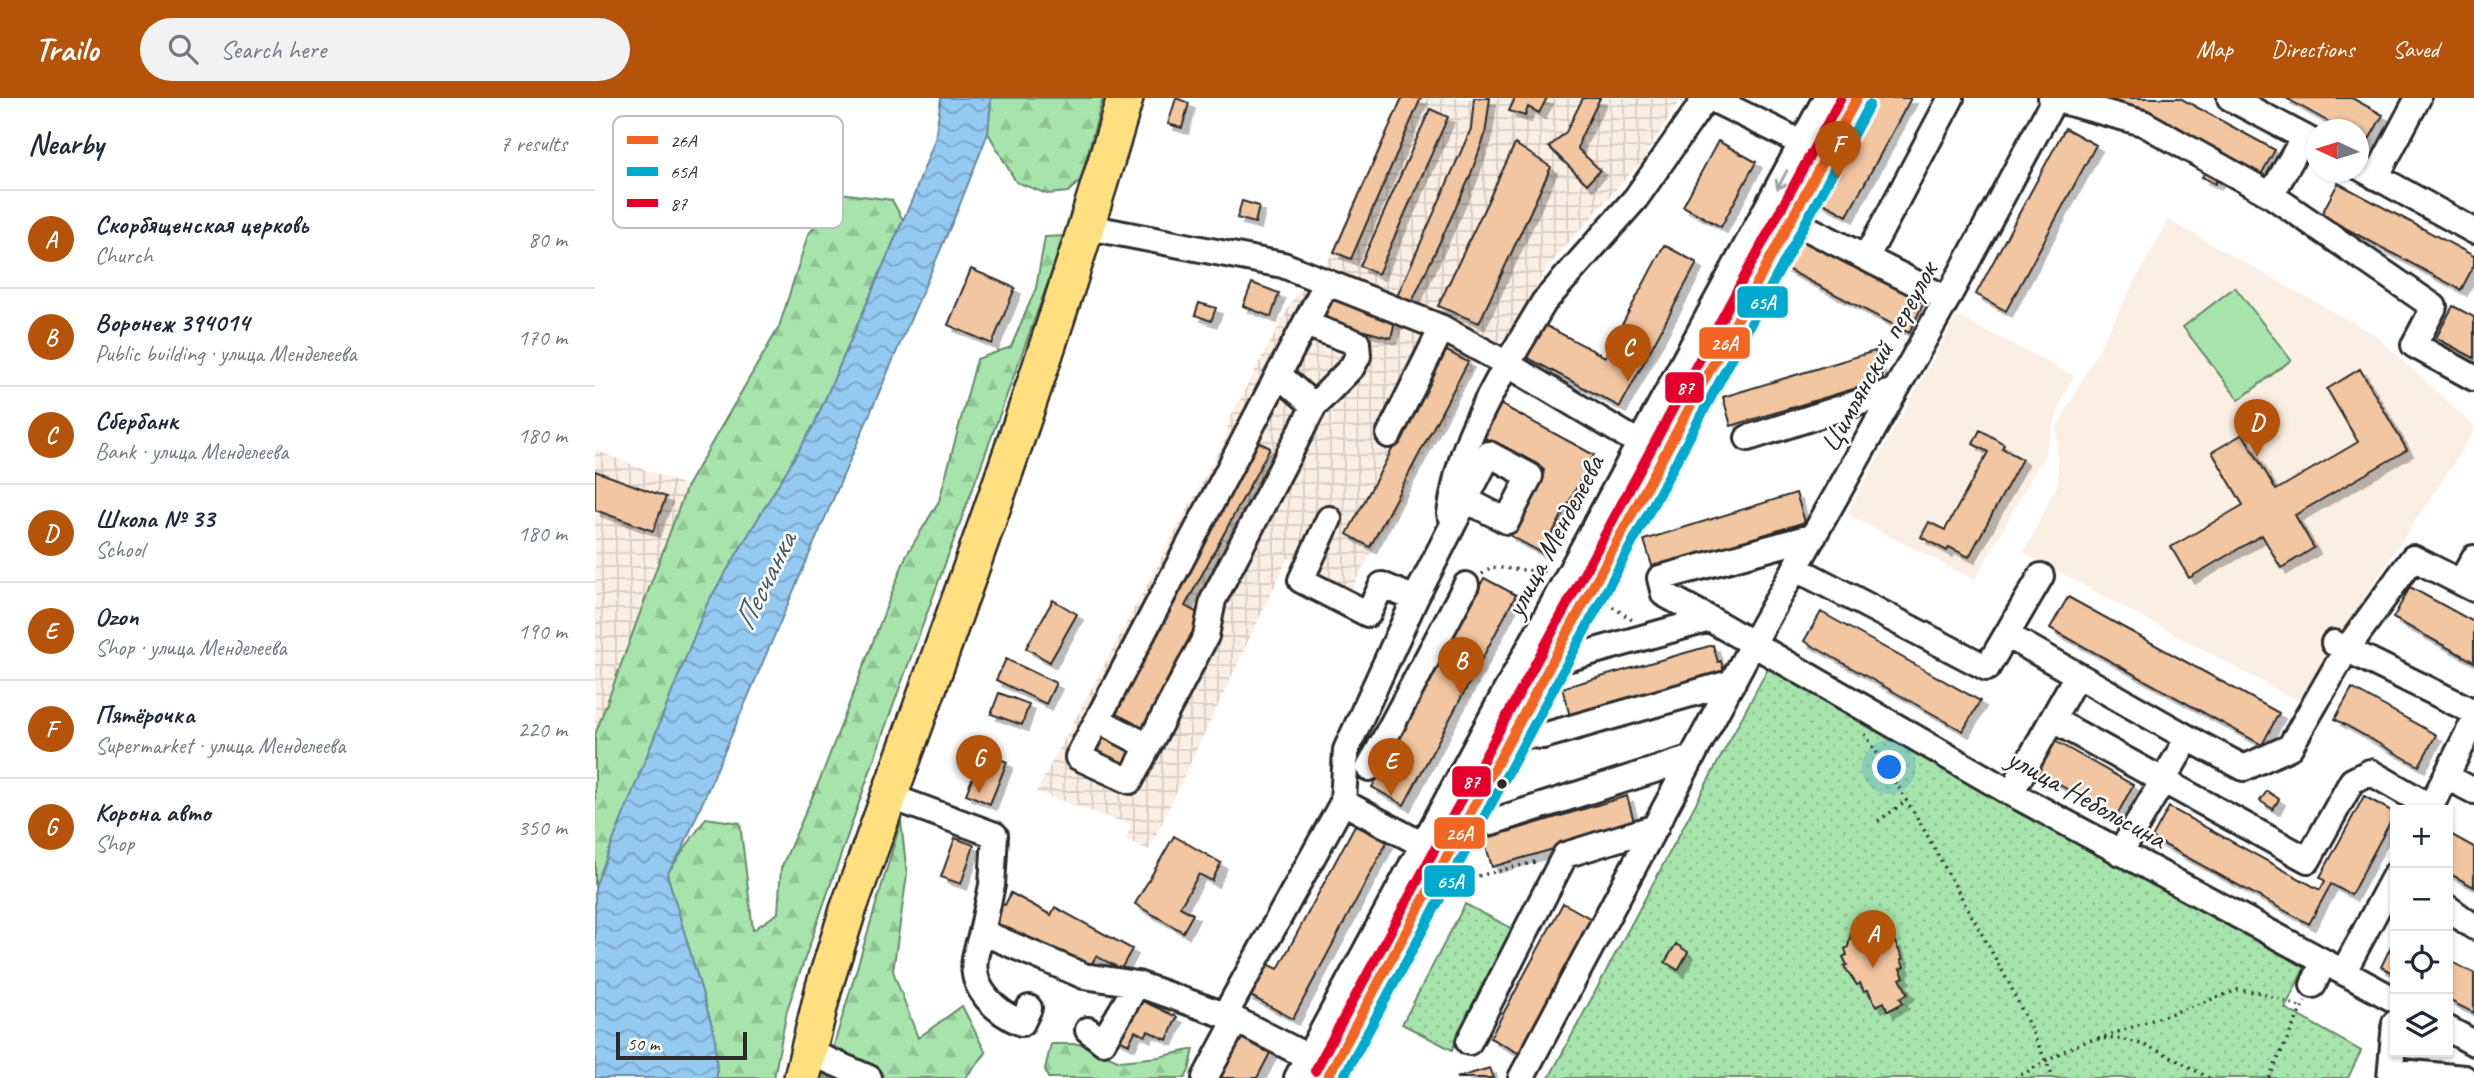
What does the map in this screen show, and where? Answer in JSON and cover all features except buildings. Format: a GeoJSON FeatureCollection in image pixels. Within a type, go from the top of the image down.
{"type":"FeatureCollection","features":[{"type":"Feature","properties":{"kind":"highway"},"geometry":{"type":"LineString","coordinates":[[805,1064],[848,910],[1012,456],[1088,227],[1125,98]]}},
{"type":"Feature","properties":{"kind":"street"},"geometry":{"type":"LineString","coordinates":[[1447,535],[1460,459],[1481,412],[1544,302],[1636,198],[1708,98],[1801,144]]}},
{"type":"Feature","properties":{"kind":"street","name":"улица Менделеева"},"geometry":{"type":"LineString","coordinates":[[1302,1068],[1826,98]]}},
{"type":"Feature","properties":{"kind":"street","name":"улица Менделеева"},"geometry":{"type":"LineString","coordinates":[[1329,1074],[1857,98]]}},
{"type":"Feature","properties":{"kind":"street"},"geometry":{"type":"LineString","coordinates":[[1866,258],[1951,98]]}},
{"type":"Feature","properties":{"kind":"street"},"geometry":{"type":"LineString","coordinates":[[2230,98],[2306,138]]}},
{"type":"Feature","properties":{"kind":"street"},"geometry":{"type":"LineString","coordinates":[[2369,169],[2418,98]]}},
{"type":"Feature","properties":{"kind":"street"},"geometry":{"type":"LineString","coordinates":[[2054,99],[2143,123],[2271,195],[2434,307],[2414,345],[2474,378]]}},
{"type":"Feature","properties":{"kind":"street","name":"Цимлянский переулок"},"geometry":{"type":"LineString","coordinates":[[1521,1078],[1752,645],[1947,299],[2054,99]]}},
{"type":"Feature","properties":{"kind":"street"},"geometry":{"type":"LineString","coordinates":[[2271,195],[2306,146]]}},
{"type":"Feature","properties":{"kind":"street"},"geometry":{"type":"LineString","coordinates":[[2369,173],[2472,225]]}},
{"type":"Feature","properties":{"kind":"street"},"geometry":{"type":"LineString","coordinates":[[1791,219],[1947,299]]}},
{"type":"Feature","properties":{"kind":"street"},"geometry":{"type":"LineString","coordinates":[[1088,227],[1283,265],[1327,282],[1442,328],[1639,443]]}},
{"type":"Feature","properties":{"kind":"street"},"geometry":{"type":"LineString","coordinates":[[1305,324],[1357,343],[1359,356],[1352,367],[1314,406],[1213,600],[1206,636],[1130,781],[1078,757],[1327,282]]}},
{"type":"Feature","properties":{"kind":"street"},"geometry":{"type":"LineString","coordinates":[[1389,435],[1442,328]]}},
{"type":"Feature","properties":{"kind":"street"},"geometry":{"type":"LineString","coordinates":[[1279,375],[1314,406]]}},
{"type":"Feature","properties":{"kind":"street"},"geometry":{"type":"LineString","coordinates":[[1748,438],[1895,391]]}},
{"type":"Feature","properties":{"kind":"street"},"geometry":{"type":"LineString","coordinates":[[1205,1078],[1231,1017],[1343,803],[1346,750],[1415,599],[1466,499]]}},
{"type":"Feature","properties":{"kind":"street"},"geometry":{"type":"LineString","coordinates":[[1329,519],[1301,580],[1368,614],[1382,585],[1415,599]]}},
{"type":"Feature","properties":{"kind":"street","name":"улица Небольсина"},"geometry":{"type":"LineString","coordinates":[[1814,536],[1660,578],[1664,594],[2327,973],[2390,998]]}},
{"type":"Feature","properties":{"kind":"street"},"geometry":{"type":"LineString","coordinates":[[2007,635],[2244,768],[2290,747],[2340,646],[2413,558],[2468,586],[2474,558]]}},
{"type":"Feature","properties":{"kind":"street"},"geometry":{"type":"LineString","coordinates":[[1795,568],[1987,668],[2041,576]]}},
{"type":"Feature","properties":{"kind":"street"},"geometry":{"type":"LineString","coordinates":[[1369,768],[1466,585]]}},
{"type":"Feature","properties":{"kind":"street"},"geometry":{"type":"LineString","coordinates":[[1557,653],[1570,657],[1710,620]]}},
{"type":"Feature","properties":{"kind":"street"},"geometry":{"type":"LineString","coordinates":[[2340,646],[2474,712]]}},
{"type":"Feature","properties":{"kind":"street"},"geometry":{"type":"LineString","coordinates":[[1386,663],[1418,677]]}},
{"type":"Feature","properties":{"kind":"street"},"geometry":{"type":"LineString","coordinates":[[2011,793],[2077,676]]}},
{"type":"Feature","properties":{"kind":"street"},"geometry":{"type":"LineString","coordinates":[[1516,729],[1529,735],[1543,736],[1733,682]]}},
{"type":"Feature","properties":{"kind":"street"},"geometry":{"type":"LineString","coordinates":[[1098,720],[1148,746]]}},
{"type":"Feature","properties":{"kind":"street"},"geometry":{"type":"LineString","coordinates":[[2053,720],[2308,860],[2352,781],[2370,772],[2425,805]]}},
{"type":"Feature","properties":{"kind":"street"},"geometry":{"type":"LineString","coordinates":[[2432,805],[2474,721]]}},
{"type":"Feature","properties":{"kind":"street"},"geometry":{"type":"LineString","coordinates":[[2120,853],[2188,738]]}},
{"type":"Feature","properties":{"kind":"street"},"geometry":{"type":"LineString","coordinates":[[1467,818],[1491,822],[1692,758]]}},
{"type":"Feature","properties":{"kind":"street"},"geometry":{"type":"LineString","coordinates":[[2447,777],[2474,791]]}},
{"type":"Feature","properties":{"kind":"street"},"geometry":{"type":"LineString","coordinates":[[889,796],[995,835],[992,885],[974,962],[978,986],[1003,1015],[1021,1023],[1029,1008]]}},
{"type":"Feature","properties":{"kind":"street"},"geometry":{"type":"LineString","coordinates":[[1343,803],[1423,845]]}},
{"type":"Feature","properties":{"kind":"street"},"geometry":{"type":"LineString","coordinates":[[1469,1042],[1565,855],[1656,827]]}},
{"type":"Feature","properties":{"kind":"street"},"geometry":{"type":"LineString","coordinates":[[2327,973],[2390,882]]}},
{"type":"Feature","properties":{"kind":"street"},"geometry":{"type":"LineString","coordinates":[[2453,912],[2474,927]]}},
{"type":"Feature","properties":{"kind":"street"},"geometry":{"type":"LineString","coordinates":[[982,932],[1084,976],[1137,984],[1231,1017],[1302,1068],[1329,1074]]}},
{"type":"Feature","properties":{"kind":"street"},"geometry":{"type":"LineString","coordinates":[[1088,1030],[1103,1042],[1137,984]]}},
{"type":"Feature","properties":{"kind":"street"},"geometry":{"type":"LineString","coordinates":[[2453,1032],[2474,1043]]}},
{"type":"Feature","properties":{"kind":"street"},"geometry":{"type":"LineString","coordinates":[[2392,1057],[2391,1075],[2463,1078]]}},
{"type":"Feature","properties":{"kind":"street"},"geometry":{"type":"LineString","coordinates":[[805,1064],[869,1078]]}},
{"type":"Feature","properties":{"kind":"path"},"geometry":{"type":"LineString","coordinates":[[1466,585],[1491,568],[1550,572]]}},
{"type":"Feature","properties":{"kind":"path"},"geometry":{"type":"LineString","coordinates":[[1601,599],[1655,635]]}},
{"type":"Feature","properties":{"kind":"path"},"geometry":{"type":"LineString","coordinates":[[1860,726],[1907,801],[2010,985],[2055,1078]]}},
{"type":"Feature","properties":{"kind":"path"},"geometry":{"type":"LineString","coordinates":[[1878,821],[1907,801]]}},
{"type":"Feature","properties":{"kind":"path"},"geometry":{"type":"LineString","coordinates":[[1451,883],[1565,855]]}},
{"type":"Feature","properties":{"kind":"path"},"geometry":{"type":"LineString","coordinates":[[2269,1078],[2302,1008],[2327,973]]}},
{"type":"Feature","properties":{"kind":"path"},"geometry":{"type":"LineString","coordinates":[[2015,1078],[2074,1048],[2238,990],[2263,993],[2302,1008]]}},
{"type":"Feature","properties":{"kind":"path"},"geometry":{"type":"LineString","coordinates":[[2098,1039],[2130,1040],[2172,1057],[2209,1078]]}},
{"type":"Feature","properties":{"kind":"shaded area"},"geometry":{"type":"Polygon","coordinates":[[[1400,98],[1681,98],[1645,157],[1546,269],[1508,335],[1478,357],[1351,590],[1288,558],[1149,850],[1126,840],[1131,825],[1036,792],[1225,439],[1229,420],[1295,295],[1326,266],[1400,98]]]}},
{"type":"Feature","properties":{"kind":"shaded area"},"geometry":{"type":"Polygon","coordinates":[[[2168,220],[2375,335],[2474,426],[2474,432],[2298,701],[2024,553],[2058,483],[2057,427],[2168,220]]]}},
{"type":"Feature","properties":{"kind":"shaded area"},"geometry":{"type":"Polygon","coordinates":[[[1957,316],[2074,376],[2063,396],[2045,453],[1975,580],[1847,514],[1957,316]]]}},
{"type":"Feature","properties":{"kind":"shaded area"},"geometry":{"type":"Polygon","coordinates":[[[595,450],[687,486],[595,735],[595,450]]]}},
{"type":"Feature","properties":{"kind":"green space"},"geometry":{"type":"Polygon","coordinates":[[[991,98],[1103,98],[1080,181],[1068,192],[1047,194],[1016,182],[988,133],[991,98]]]}},
{"type":"Feature","properties":{"kind":"green space"},"geometry":{"type":"Polygon","coordinates":[[[843,193],[892,200],[903,220],[814,425],[707,604],[595,887],[595,735],[687,486],[779,327],[808,235],[813,228],[843,228],[843,193]]]}},
{"type":"Feature","properties":{"kind":"green space"},"geometry":{"type":"Polygon","coordinates":[[[1065,236],[885,728],[787,1010],[774,1078],[717,1078],[715,1036],[667,874],[706,818],[740,823],[753,930],[778,913],[781,868],[821,777],[906,556],[939,501],[977,359],[1011,347],[1036,288],[1045,237],[1065,236]]]}},
{"type":"Feature","properties":{"kind":"green space"},"geometry":{"type":"Polygon","coordinates":[[[2235,287],[2291,360],[2239,400],[2183,327],[2235,287]]]}},
{"type":"Feature","properties":{"kind":"green space"},"geometry":{"type":"Polygon","coordinates":[[[1772,661],[2307,962],[2285,1008],[2361,1051],[2348,1078],[1549,1078],[1772,661]]]}},
{"type":"Feature","properties":{"kind":"green space"},"geometry":{"type":"Polygon","coordinates":[[[901,821],[907,875],[893,971],[918,1038],[962,1006],[986,1053],[965,1078],[824,1078],[901,821]]]}},
{"type":"Feature","properties":{"kind":"green space"},"geometry":{"type":"Polygon","coordinates":[[[1465,904],[1515,930],[1452,1050],[1402,1024],[1465,904]]]}},
{"type":"Feature","properties":{"kind":"green space"},"geometry":{"type":"Polygon","coordinates":[[[1051,1044],[1081,1044],[1120,1061],[1159,1057],[1194,1049],[1185,1078],[1048,1078],[1045,1069],[1051,1044]]]}},
{"type":"Feature","properties":{"kind":"water","name":"Песчанка"},"geometry":{"type":"Polygon","coordinates":[[[941,98],[991,98],[988,133],[958,209],[682,850],[667,874],[715,1036],[717,1078],[595,1078],[595,887],[707,604],[814,425],[914,195],[935,139],[941,98]]]}},
{"type":"Feature","properties":{"kind":"transit line","name":"87"},"geometry":{"type":"LineString","coordinates":[[1315,1071],[1841,98]]}},
{"type":"Feature","properties":{"kind":"transit line","name":"26А"},"geometry":{"type":"LineString","coordinates":[[1327,1078],[1857,98]]}},
{"type":"Feature","properties":{"kind":"transit line","name":"65А"},"geometry":{"type":"LineString","coordinates":[[1343,1078],[1869,105]]}},
{"type":"Feature","properties":{"kind":"place","name":"Пятёрочка"},"geometry":{"type":"Point","coordinates":[1838,179]}},
{"type":"Feature","properties":{"kind":"place","name":"Сбербанк"},"geometry":{"type":"Point","coordinates":[1628,382]}},
{"type":"Feature","properties":{"kind":"place","name":"Школа № 33"},"geometry":{"type":"Point","coordinates":[2257,457]}},
{"type":"Feature","properties":{"kind":"place","name":"Воронеж 394014"},"geometry":{"type":"Point","coordinates":[1461,695]}},
{"type":"Feature","properties":{"kind":"place","name":"Корона авто"},"geometry":{"type":"Point","coordinates":[979,793]}},
{"type":"Feature","properties":{"kind":"place","name":"Ozon"},"geometry":{"type":"Point","coordinates":[1391,796]}},
{"type":"Feature","properties":{"kind":"place","name":"Скорбященская церковь"},"geometry":{"type":"Point","coordinates":[1873,968]}}]}
